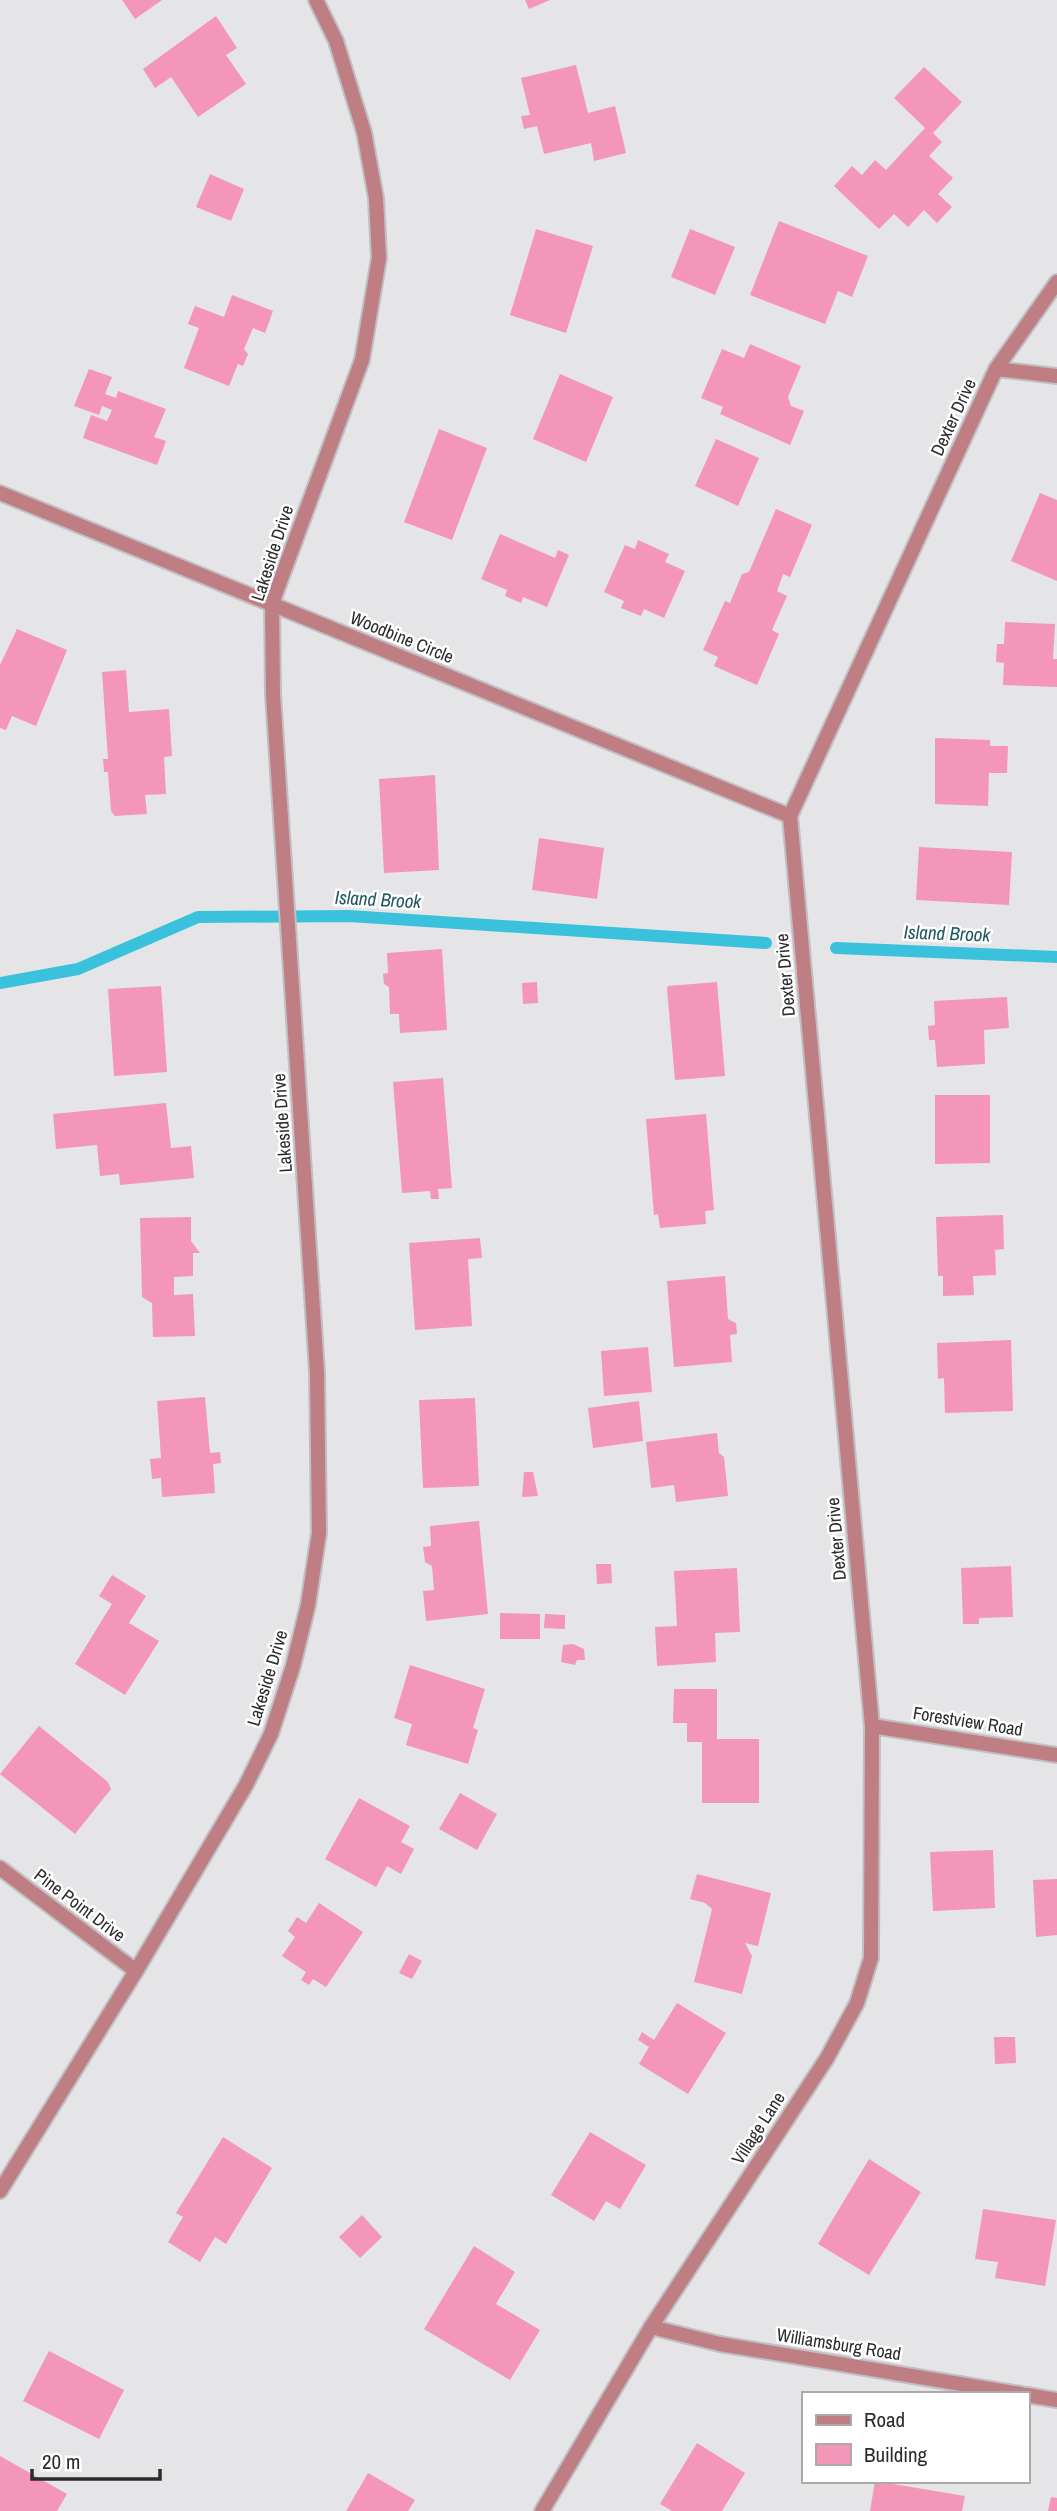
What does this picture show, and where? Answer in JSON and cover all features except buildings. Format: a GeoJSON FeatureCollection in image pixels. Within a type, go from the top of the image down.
{"type":"FeatureCollection","features":[{"type":"Feature","properties":{"kind":"street","name":"Lakeside Drive"},"geometry":{"type":"LineString","coordinates":[[0,2191],[136,1971],[246,1785],[271,1734],[293,1667],[308,1605],[317,1545],[317,1372],[273,695],[272,603],[362,360],[379,258],[376,198],[364,132],[336,41],[316,0]]}},
{"type":"Feature","properties":{"kind":"street","name":"Dexter Drive"},"geometry":{"type":"LineString","coordinates":[[872,1726],[790,816],[996,369],[1057,282]]}},
{"type":"Feature","properties":{"kind":"street"},"geometry":{"type":"LineString","coordinates":[[996,369],[1057,376]]}},
{"type":"Feature","properties":{"kind":"street","name":"Woodbine Circle"},"geometry":{"type":"LineString","coordinates":[[0,493],[790,816]]}},
{"type":"Feature","properties":{"kind":"street","name":"Forestview Road"},"geometry":{"type":"LineString","coordinates":[[872,1726],[1057,1755]]}},
{"type":"Feature","properties":{"kind":"street","name":"Village Lane"},"geometry":{"type":"LineString","coordinates":[[542,2511],[651,2327],[827,2057],[857,2003],[871,1958],[872,1726]]}},
{"type":"Feature","properties":{"kind":"street","name":"Pine Point Drive"},"geometry":{"type":"LineString","coordinates":[[0,1868],[136,1971]]}},
{"type":"Feature","properties":{"kind":"street","name":"Williamsburg Road"},"geometry":{"type":"LineString","coordinates":[[651,2327],[720,2344],[1009,2392]]}},
{"type":"Feature","properties":{"kind":"street"},"geometry":{"type":"LineString","coordinates":[[1029,2395],[1057,2400]]}},
{"type":"Feature","properties":{"kind":"waterway","name":"Island Brook"},"geometry":{"type":"LineString","coordinates":[[0,983],[78,969],[198,917],[349,916],[766,943]]}},
{"type":"Feature","properties":{"kind":"waterway","name":"Island Brook"},"geometry":{"type":"LineString","coordinates":[[836,948],[1057,957]]}}]}
